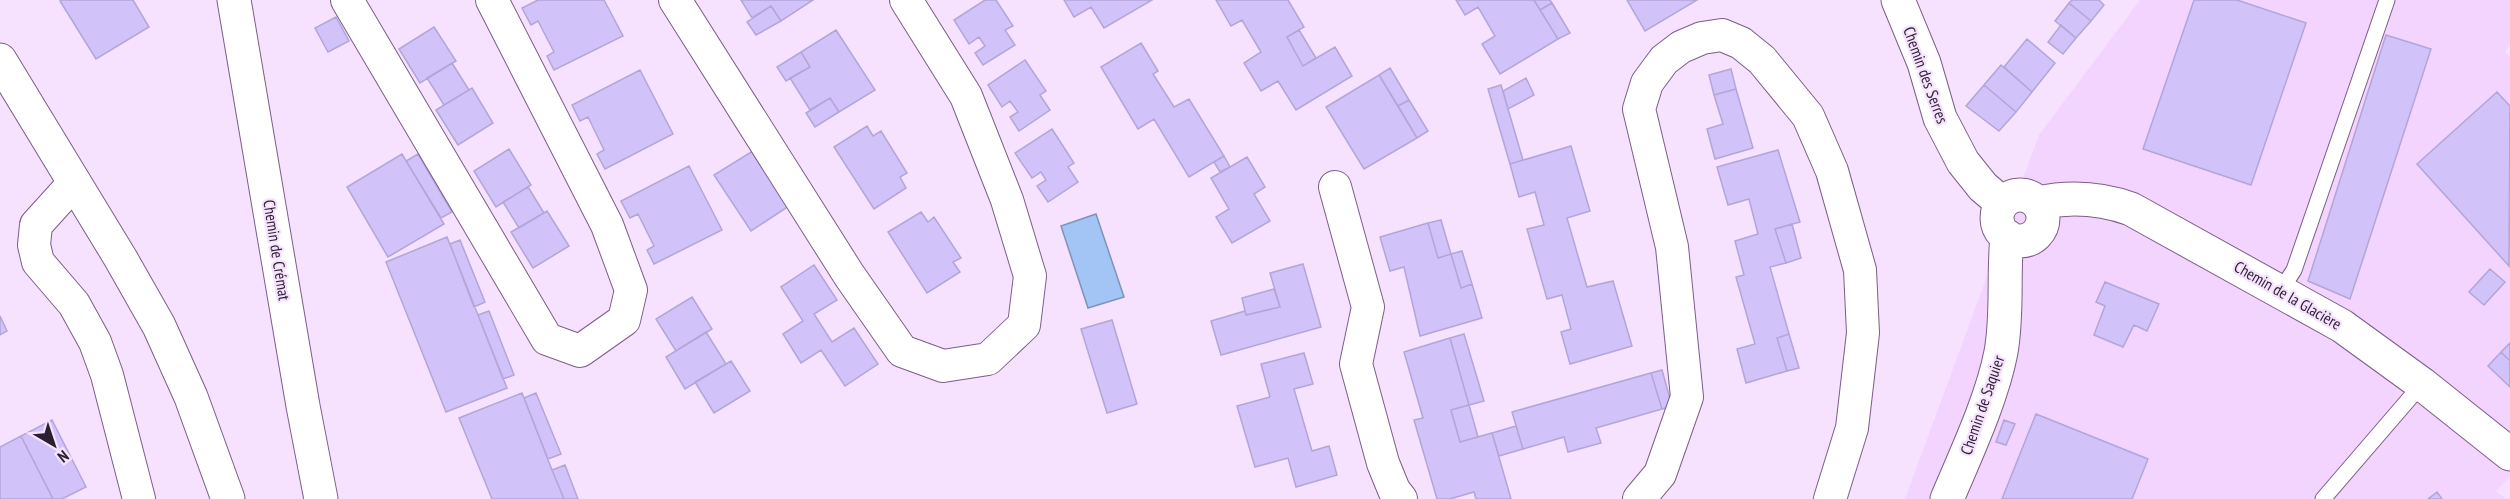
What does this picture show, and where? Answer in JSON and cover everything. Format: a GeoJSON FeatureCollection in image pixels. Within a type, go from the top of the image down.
{"type":"FeatureCollection","features":[{"type":"Feature","properties":{"kind":"street","name":"Chemin de Crémat"},"geometry":{"type":"LineString","coordinates":[[234,0],[321,499]]}},
{"type":"Feature","properties":{"kind":"street"},"geometry":{"type":"LineString","coordinates":[[347,0],[547,339],[580,351],[624,320],[631,290],[607,225],[492,0]]}},
{"type":"Feature","properties":{"kind":"street"},"geometry":{"type":"LineString","coordinates":[[675,0],[849,275],[902,351],[943,366],[988,359],[1024,324],[1030,276],[1007,200],[966,96],[906,0]]}},
{"type":"Feature","properties":{"kind":"street","name":"Chemin des Serres"},"geometry":{"type":"LineString","coordinates":[[1898,0],[1924,63],[1940,118],[1963,162],[1983,188],[2002,203]]}},
{"type":"Feature","properties":{"kind":"street"},"geometry":{"type":"LineString","coordinates":[[1639,499],[1660,474],[1687,397],[1672,247],[1638,109],[1647,83],[1664,60],[1681,47],[1702,38],[1722,35],[1741,43],[1762,60],[1808,116],[1832,171],[1860,270],[1863,333],[1852,428],[1830,499]]}},
{"type":"Feature","properties":{"kind":"street"},"geometry":{"type":"LineString","coordinates":[[0,60],[159,326],[191,397],[228,499]]}},
{"type":"Feature","properties":{"kind":"street"},"geometry":{"type":"LineString","coordinates":[[74,183],[36,225],[34,245],[38,262],[74,304],[95,342],[107,375],[139,499]]}},
{"type":"Feature","properties":{"kind":"street"},"geometry":{"type":"LineString","coordinates":[[1335,187],[1368,308],[1356,364],[1383,463],[1394,490],[1401,499]]}},
{"type":"Feature","properties":{"kind":"street"},"geometry":{"type":"LineString","coordinates":[[2021,194],[2031,197],[2038,203],[2043,213],[2043,224],[2037,234],[2028,240],[2016,241],[2000,229],[1997,220],[1998,211],[2002,203],[2010,196],[2021,194]]}},
{"type":"Feature","properties":{"kind":"street","name":"Chemin de la Glacière"},"geometry":{"type":"LineString","coordinates":[[2038,203],[2072,198],[2106,200],[2131,209],[2282,290],[2342,326],[2422,384],[2510,454]]}},
{"type":"Feature","properties":{"kind":"street","name":"Chemin de Saquier"},"geometry":{"type":"LineString","coordinates":[[1947,499],[1977,426],[2001,353],[2006,312],[2004,263],[2007,236]]}},
{"type":"Feature","properties":{"kind":"lane"},"geometry":{"type":"LineString","coordinates":[[2282,290],[2294,270],[2387,0]]}},
{"type":"Feature","properties":{"kind":"lane"},"geometry":{"type":"LineString","coordinates":[[2322,499],[2422,384]]}},
{"type":"Feature","properties":{"kind":"shaded area"},"geometry":{"type":"Polygon","coordinates":[[[2140,0],[2510,0],[2510,44],[2505,52],[2510,57],[2510,477],[2496,491],[2506,499],[1905,499],[2039,135],[2140,0]]]}},
{"type":"Feature","properties":{"kind":"water"},"geometry":{"type":"Polygon","coordinates":[[[1096,214],[1124,297],[1088,308],[1061,226],[1096,214]]]}},
{"type":"Feature","properties":{"kind":"building"},"geometry":{"type":"Polygon","coordinates":[[[133,0],[149,27],[96,59],[60,1],[133,0]]]}},
{"type":"Feature","properties":{"kind":"building"},"geometry":{"type":"Polygon","coordinates":[[[538,0],[604,0],[623,36],[554,70],[547,56],[554,52],[538,21],[531,25],[522,8],[538,0]]]}},
{"type":"Feature","properties":{"kind":"building"},"geometry":{"type":"Polygon","coordinates":[[[741,0],[813,0],[781,21],[771,6],[752,18],[741,0]]]}},
{"type":"Feature","properties":{"kind":"building"},"geometry":{"type":"Polygon","coordinates":[[[985,0],[996,0],[1013,26],[1005,30],[1015,45],[983,65],[975,53],[985,46],[979,37],[969,44],[954,20],[985,0]]]}},
{"type":"Feature","properties":{"kind":"building"},"geometry":{"type":"Polygon","coordinates":[[[1064,0],[1152,0],[1104,28],[1091,7],[1074,17],[1064,0]]]}},
{"type":"Feature","properties":{"kind":"building"},"geometry":{"type":"Polygon","coordinates":[[[1216,0],[1288,0],[1304,27],[1287,37],[1303,66],[1335,47],[1352,76],[1296,110],[1278,81],[1261,91],[1244,63],[1261,52],[1242,20],[1231,26],[1216,0]]]}},
{"type":"Feature","properties":{"kind":"building"},"geometry":{"type":"Polygon","coordinates":[[[1456,0],[1534,0],[1558,39],[1500,74],[1482,44],[1495,36],[1478,7],[1465,15],[1456,0]]]}},
{"type":"Feature","properties":{"kind":"building"},"geometry":{"type":"Polygon","coordinates":[[[1534,0],[1550,0],[1552,3],[1540,10],[1534,0]]]}},
{"type":"Feature","properties":{"kind":"building"},"geometry":{"type":"Polygon","coordinates":[[[1627,0],[1697,0],[1645,31],[1627,0]]]}},
{"type":"Feature","properties":{"kind":"building"},"geometry":{"type":"Polygon","coordinates":[[[2072,0],[2099,0],[2104,5],[2091,21],[2069,3],[2072,0]]]}},
{"type":"Feature","properties":{"kind":"building"},"geometry":{"type":"Polygon","coordinates":[[[2194,0],[2237,0],[2306,23],[2251,185],[2143,149],[2194,0]]]}},
{"type":"Feature","properties":{"kind":"building"},"geometry":{"type":"Polygon","coordinates":[[[1552,3],[1570,33],[1558,39],[1540,10],[1552,3]]]}},
{"type":"Feature","properties":{"kind":"building"},"geometry":{"type":"Polygon","coordinates":[[[2069,3],[2091,21],[2076,38],[2055,21],[2069,3]]]}},
{"type":"Feature","properties":{"kind":"building"},"geometry":{"type":"Polygon","coordinates":[[[771,6],[781,21],[756,35],[747,22],[771,6]]]}},
{"type":"Feature","properties":{"kind":"building"},"geometry":{"type":"Polygon","coordinates":[[[336,17],[349,41],[328,52],[315,28],[336,17]]]}},
{"type":"Feature","properties":{"kind":"building"},"geometry":{"type":"Polygon","coordinates":[[[2061,25],[2076,38],[2063,54],[2048,42],[2061,25]]]}},
{"type":"Feature","properties":{"kind":"building"},"geometry":{"type":"Polygon","coordinates":[[[434,27],[456,61],[420,83],[399,49],[434,27]]]}},
{"type":"Feature","properties":{"kind":"building"},"geometry":{"type":"Polygon","coordinates":[[[836,30],[875,90],[839,112],[830,98],[810,110],[790,78],[810,67],[801,52],[836,30]]]}},
{"type":"Feature","properties":{"kind":"building"},"geometry":{"type":"Polygon","coordinates":[[[1299,30],[1316,58],[1303,66],[1287,37],[1299,30]]]}},
{"type":"Feature","properties":{"kind":"building"},"geometry":{"type":"Polygon","coordinates":[[[2386,35],[2431,49],[2350,299],[2308,281],[2386,35]]]}},
{"type":"Feature","properties":{"kind":"building"},"geometry":{"type":"Polygon","coordinates":[[[2027,39],[2055,63],[2032,92],[2004,67],[2027,39]]]}},
{"type":"Feature","properties":{"kind":"building"},"geometry":{"type":"Polygon","coordinates":[[[1141,43],[1158,71],[1153,74],[1174,107],[1189,99],[1224,156],[1189,177],[1154,119],[1138,129],[1101,67],[1141,43]]]}},
{"type":"Feature","properties":{"kind":"building"},"geometry":{"type":"Polygon","coordinates":[[[801,52],[810,67],[786,81],[777,67],[801,52]]]}},
{"type":"Feature","properties":{"kind":"building"},"geometry":{"type":"Polygon","coordinates":[[[1025,60],[1046,91],[1040,95],[1050,110],[1019,131],[1010,117],[1018,112],[1010,101],[1002,107],[988,85],[1025,60]]]}},
{"type":"Feature","properties":{"kind":"building"},"geometry":{"type":"Polygon","coordinates":[[[452,63],[469,90],[444,105],[427,78],[452,63]]]}},
{"type":"Feature","properties":{"kind":"building"},"geometry":{"type":"Polygon","coordinates":[[[2001,65],[2032,92],[2016,112],[1984,85],[2001,65]]]}},
{"type":"Feature","properties":{"kind":"building"},"geometry":{"type":"Polygon","coordinates":[[[1390,68],[1409,100],[1398,106],[1379,75],[1390,68]]]}},
{"type":"Feature","properties":{"kind":"building"},"geometry":{"type":"Polygon","coordinates":[[[1731,69],[1736,89],[1714,95],[1709,75],[1731,69]]]}},
{"type":"Feature","properties":{"kind":"building"},"geometry":{"type":"Polygon","coordinates":[[[640,70],[673,134],[605,169],[597,154],[604,150],[588,117],[580,121],[572,105],[640,70]]]}},
{"type":"Feature","properties":{"kind":"building"},"geometry":{"type":"Polygon","coordinates":[[[1379,75],[1417,138],[1364,169],[1326,107],[1379,75]]]}},
{"type":"Feature","properties":{"kind":"building"},"geometry":{"type":"Polygon","coordinates":[[[1526,78],[1534,95],[1508,109],[1503,91],[1526,78]]]}},
{"type":"Feature","properties":{"kind":"building"},"geometry":{"type":"Polygon","coordinates":[[[1501,85],[1523,160],[1510,164],[1488,89],[1501,85]]]}},
{"type":"Feature","properties":{"kind":"building"},"geometry":{"type":"Polygon","coordinates":[[[1984,85],[2016,112],[1999,131],[1966,106],[1984,85]]]}},
{"type":"Feature","properties":{"kind":"building"},"geometry":{"type":"Polygon","coordinates":[[[472,88],[493,123],[458,145],[436,110],[472,88]]]}},
{"type":"Feature","properties":{"kind":"building"},"geometry":{"type":"Polygon","coordinates":[[[1736,89],[1753,148],[1715,159],[1707,129],[1723,124],[1714,95],[1736,89]]]}},
{"type":"Feature","properties":{"kind":"building"},"geometry":{"type":"Polygon","coordinates":[[[2497,92],[2510,106],[2509,266],[2417,164],[2497,92]]]}},
{"type":"Feature","properties":{"kind":"building"},"geometry":{"type":"Polygon","coordinates":[[[830,98],[839,112],[815,127],[806,113],[830,98]]]}},
{"type":"Feature","properties":{"kind":"building"},"geometry":{"type":"Polygon","coordinates":[[[1409,100],[1428,131],[1417,138],[1398,106],[1409,100]]]}},
{"type":"Feature","properties":{"kind":"building"},"geometry":{"type":"Polygon","coordinates":[[[867,126],[873,136],[881,131],[907,173],[900,177],[906,188],[874,209],[834,147],[867,126]]]}},
{"type":"Feature","properties":{"kind":"building"},"geometry":{"type":"Polygon","coordinates":[[[1052,129],[1074,163],[1068,167],[1078,182],[1048,202],[1037,186],[1046,180],[1041,172],[1032,178],[1015,153],[1052,129]]]}},
{"type":"Feature","properties":{"kind":"building"},"geometry":{"type":"Polygon","coordinates":[[[1571,146],[1590,211],[1567,218],[1587,287],[1613,281],[1632,346],[1570,364],[1561,332],[1571,329],[1562,295],[1547,299],[1527,229],[1544,225],[1535,192],[1519,197],[1510,164],[1571,146]]]}},
{"type":"Feature","properties":{"kind":"building"},"geometry":{"type":"Polygon","coordinates":[[[509,149],[531,185],[496,207],[474,171],[509,149]]]}},
{"type":"Feature","properties":{"kind":"building"},"geometry":{"type":"Polygon","coordinates":[[[756,149],[792,204],[751,231],[714,175],[756,149]]]}},
{"type":"Feature","properties":{"kind":"building"},"geometry":{"type":"Polygon","coordinates":[[[1778,150],[1800,222],[1775,229],[1786,263],[1770,267],[1789,334],[1777,338],[1787,371],[1746,383],[1737,349],[1755,344],[1736,277],[1744,275],[1735,241],[1758,234],[1749,199],[1728,205],[1717,167],[1778,150]]]}},
{"type":"Feature","properties":{"kind":"building"},"geometry":{"type":"Polygon","coordinates":[[[402,154],[444,224],[388,257],[347,187],[402,154]]]}},
{"type":"Feature","properties":{"kind":"building"},"geometry":{"type":"Polygon","coordinates":[[[418,154],[452,212],[441,218],[406,161],[418,154]]]}},
{"type":"Feature","properties":{"kind":"building"},"geometry":{"type":"Polygon","coordinates":[[[1224,156],[1230,167],[1220,172],[1214,162],[1224,156]]]}},
{"type":"Feature","properties":{"kind":"building"},"geometry":{"type":"Polygon","coordinates":[[[1247,157],[1265,187],[1254,194],[1270,221],[1232,243],[1216,217],[1229,209],[1211,178],[1247,157]]]}},
{"type":"Feature","properties":{"kind":"building"},"geometry":{"type":"Polygon","coordinates":[[[689,166],[722,230],[654,264],[647,250],[654,246],[638,214],[630,218],[621,201],[689,166]]]}},
{"type":"Feature","properties":{"kind":"building"},"geometry":{"type":"Polygon","coordinates":[[[528,187],[544,213],[519,228],[503,202],[528,187]]]}},
{"type":"Feature","properties":{"kind":"building"},"geometry":{"type":"Polygon","coordinates":[[[547,211],[569,246],[533,268],[511,232],[547,211]]]}},
{"type":"Feature","properties":{"kind":"building"},"geometry":{"type":"Polygon","coordinates":[[[921,212],[928,222],[934,217],[961,258],[953,262],[960,272],[927,293],[888,232],[921,212]]]}},
{"type":"Feature","properties":{"kind":"building"},"geometry":{"type":"Polygon","coordinates":[[[1441,220],[1451,254],[1438,258],[1428,223],[1441,220]]]}},
{"type":"Feature","properties":{"kind":"building"},"geometry":{"type":"Polygon","coordinates":[[[1428,223],[1438,258],[1451,254],[1461,288],[1472,284],[1482,318],[1420,336],[1404,267],[1390,271],[1380,237],[1428,223]]]}},
{"type":"Feature","properties":{"kind":"building"},"geometry":{"type":"Polygon","coordinates":[[[1792,224],[1801,258],[1786,263],[1775,229],[1792,224]]]}},
{"type":"Feature","properties":{"kind":"building"},"geometry":{"type":"Polygon","coordinates":[[[447,237],[507,388],[446,412],[386,262],[447,237]]]}},
{"type":"Feature","properties":{"kind":"building"},"geometry":{"type":"Polygon","coordinates":[[[460,240],[485,302],[474,307],[450,244],[460,240]]]}},
{"type":"Feature","properties":{"kind":"building"},"geometry":{"type":"Polygon","coordinates":[[[1462,251],[1472,284],[1461,288],[1451,254],[1462,251]]]}},
{"type":"Feature","properties":{"kind":"building"},"geometry":{"type":"Polygon","coordinates":[[[1303,264],[1321,327],[1221,355],[1211,321],[1245,311],[1246,315],[1280,307],[1270,273],[1303,264]]]}},
{"type":"Feature","properties":{"kind":"building"},"geometry":{"type":"Polygon","coordinates":[[[814,265],[837,300],[814,314],[832,342],[854,328],[878,364],[845,386],[821,350],[801,363],[783,334],[803,321],[781,287],[814,265]]]}},
{"type":"Feature","properties":{"kind":"building"},"geometry":{"type":"Polygon","coordinates":[[[2490,269],[2505,282],[2484,305],[2469,292],[2490,269]]]}},
{"type":"Feature","properties":{"kind":"building"},"geometry":{"type":"Polygon","coordinates":[[[2105,282],[2159,304],[2147,331],[2134,325],[2123,347],[2094,335],[2105,306],[2096,302],[2105,282]]]}},
{"type":"Feature","properties":{"kind":"building"},"geometry":{"type":"Polygon","coordinates":[[[1274,289],[1280,307],[1246,315],[1242,298],[1274,289]]]}},
{"type":"Feature","properties":{"kind":"building"},"geometry":{"type":"Polygon","coordinates":[[[692,297],[712,329],[676,351],[656,319],[692,297]]]}},
{"type":"Feature","properties":{"kind":"building"},"geometry":{"type":"Polygon","coordinates":[[[489,311],[514,375],[503,379],[478,315],[489,311]]]}},
{"type":"Feature","properties":{"kind":"building"},"geometry":{"type":"Polygon","coordinates":[[[0,316],[7,331],[0,335],[0,316]]]}},
{"type":"Feature","properties":{"kind":"building"},"geometry":{"type":"Polygon","coordinates":[[[1112,320],[1137,404],[1107,413],[1081,329],[1112,320]]]}},
{"type":"Feature","properties":{"kind":"building"},"geometry":{"type":"Polygon","coordinates":[[[706,332],[726,364],[685,389],[666,357],[706,332]]]}},
{"type":"Feature","properties":{"kind":"building"},"geometry":{"type":"Polygon","coordinates":[[[1464,334],[1484,401],[1469,405],[1450,338],[1464,334]]]}},
{"type":"Feature","properties":{"kind":"building"},"geometry":{"type":"Polygon","coordinates":[[[1789,334],[1799,368],[1787,371],[1777,338],[1789,334]]]}},
{"type":"Feature","properties":{"kind":"building"},"geometry":{"type":"Polygon","coordinates":[[[1450,338],[1469,405],[1451,410],[1460,442],[1492,433],[1511,499],[1476,499],[1474,492],[1450,499],[1437,499],[1414,420],[1423,418],[1404,352],[1450,338]]]}},
{"type":"Feature","properties":{"kind":"building"},"geometry":{"type":"Polygon","coordinates":[[[2510,343],[2510,361],[2501,352],[2510,343]]]}},
{"type":"Feature","properties":{"kind":"building"},"geometry":{"type":"Polygon","coordinates":[[[2501,352],[2510,361],[2510,387],[2488,366],[2501,352]]]}},
{"type":"Feature","properties":{"kind":"building"},"geometry":{"type":"Polygon","coordinates":[[[1304,353],[1313,384],[1294,389],[1312,451],[1329,446],[1337,475],[1296,487],[1288,458],[1255,467],[1237,406],[1270,397],[1261,364],[1304,353]]]}},
{"type":"Feature","properties":{"kind":"building"},"geometry":{"type":"Polygon","coordinates":[[[731,361],[750,391],[714,413],[695,382],[731,361]]]}},
{"type":"Feature","properties":{"kind":"building"},"geometry":{"type":"Polygon","coordinates":[[[1662,370],[1672,406],[1662,409],[1651,373],[1662,370]]]}},
{"type":"Feature","properties":{"kind":"building"},"geometry":{"type":"Polygon","coordinates":[[[1651,373],[1662,409],[1596,428],[1601,443],[1568,452],[1564,437],[1523,449],[1512,412],[1651,373]]]}},
{"type":"Feature","properties":{"kind":"building"},"geometry":{"type":"Polygon","coordinates":[[[522,393],[564,499],[492,499],[459,418],[522,393]]]}},
{"type":"Feature","properties":{"kind":"building"},"geometry":{"type":"Polygon","coordinates":[[[536,393],[561,454],[548,459],[524,398],[536,393]]]}},
{"type":"Feature","properties":{"kind":"building"},"geometry":{"type":"Polygon","coordinates":[[[1469,405],[1478,437],[1460,442],[1451,410],[1469,405]]]}},
{"type":"Feature","properties":{"kind":"building"},"geometry":{"type":"Polygon","coordinates":[[[2036,414],[2148,459],[2132,499],[2002,499],[2036,414]]]}},
{"type":"Feature","properties":{"kind":"building"},"geometry":{"type":"Polygon","coordinates":[[[52,420],[86,487],[62,499],[53,499],[21,436],[52,420]]]}},
{"type":"Feature","properties":{"kind":"building"},"geometry":{"type":"Polygon","coordinates":[[[2004,420],[2015,424],[2006,445],[1996,442],[2004,420]]]}},
{"type":"Feature","properties":{"kind":"building"},"geometry":{"type":"Polygon","coordinates":[[[1516,426],[1523,449],[1499,456],[1492,433],[1516,426]]]}},
{"type":"Feature","properties":{"kind":"building"},"geometry":{"type":"Polygon","coordinates":[[[21,436],[53,499],[0,499],[0,447],[21,436]]]}},
{"type":"Feature","properties":{"kind":"building"},"geometry":{"type":"Polygon","coordinates":[[[565,465],[578,499],[564,499],[552,470],[565,465]]]}},
{"type":"Feature","properties":{"kind":"building"},"geometry":{"type":"Polygon","coordinates":[[[2437,492],[2442,499],[2428,499],[2437,492]]]}}]}
